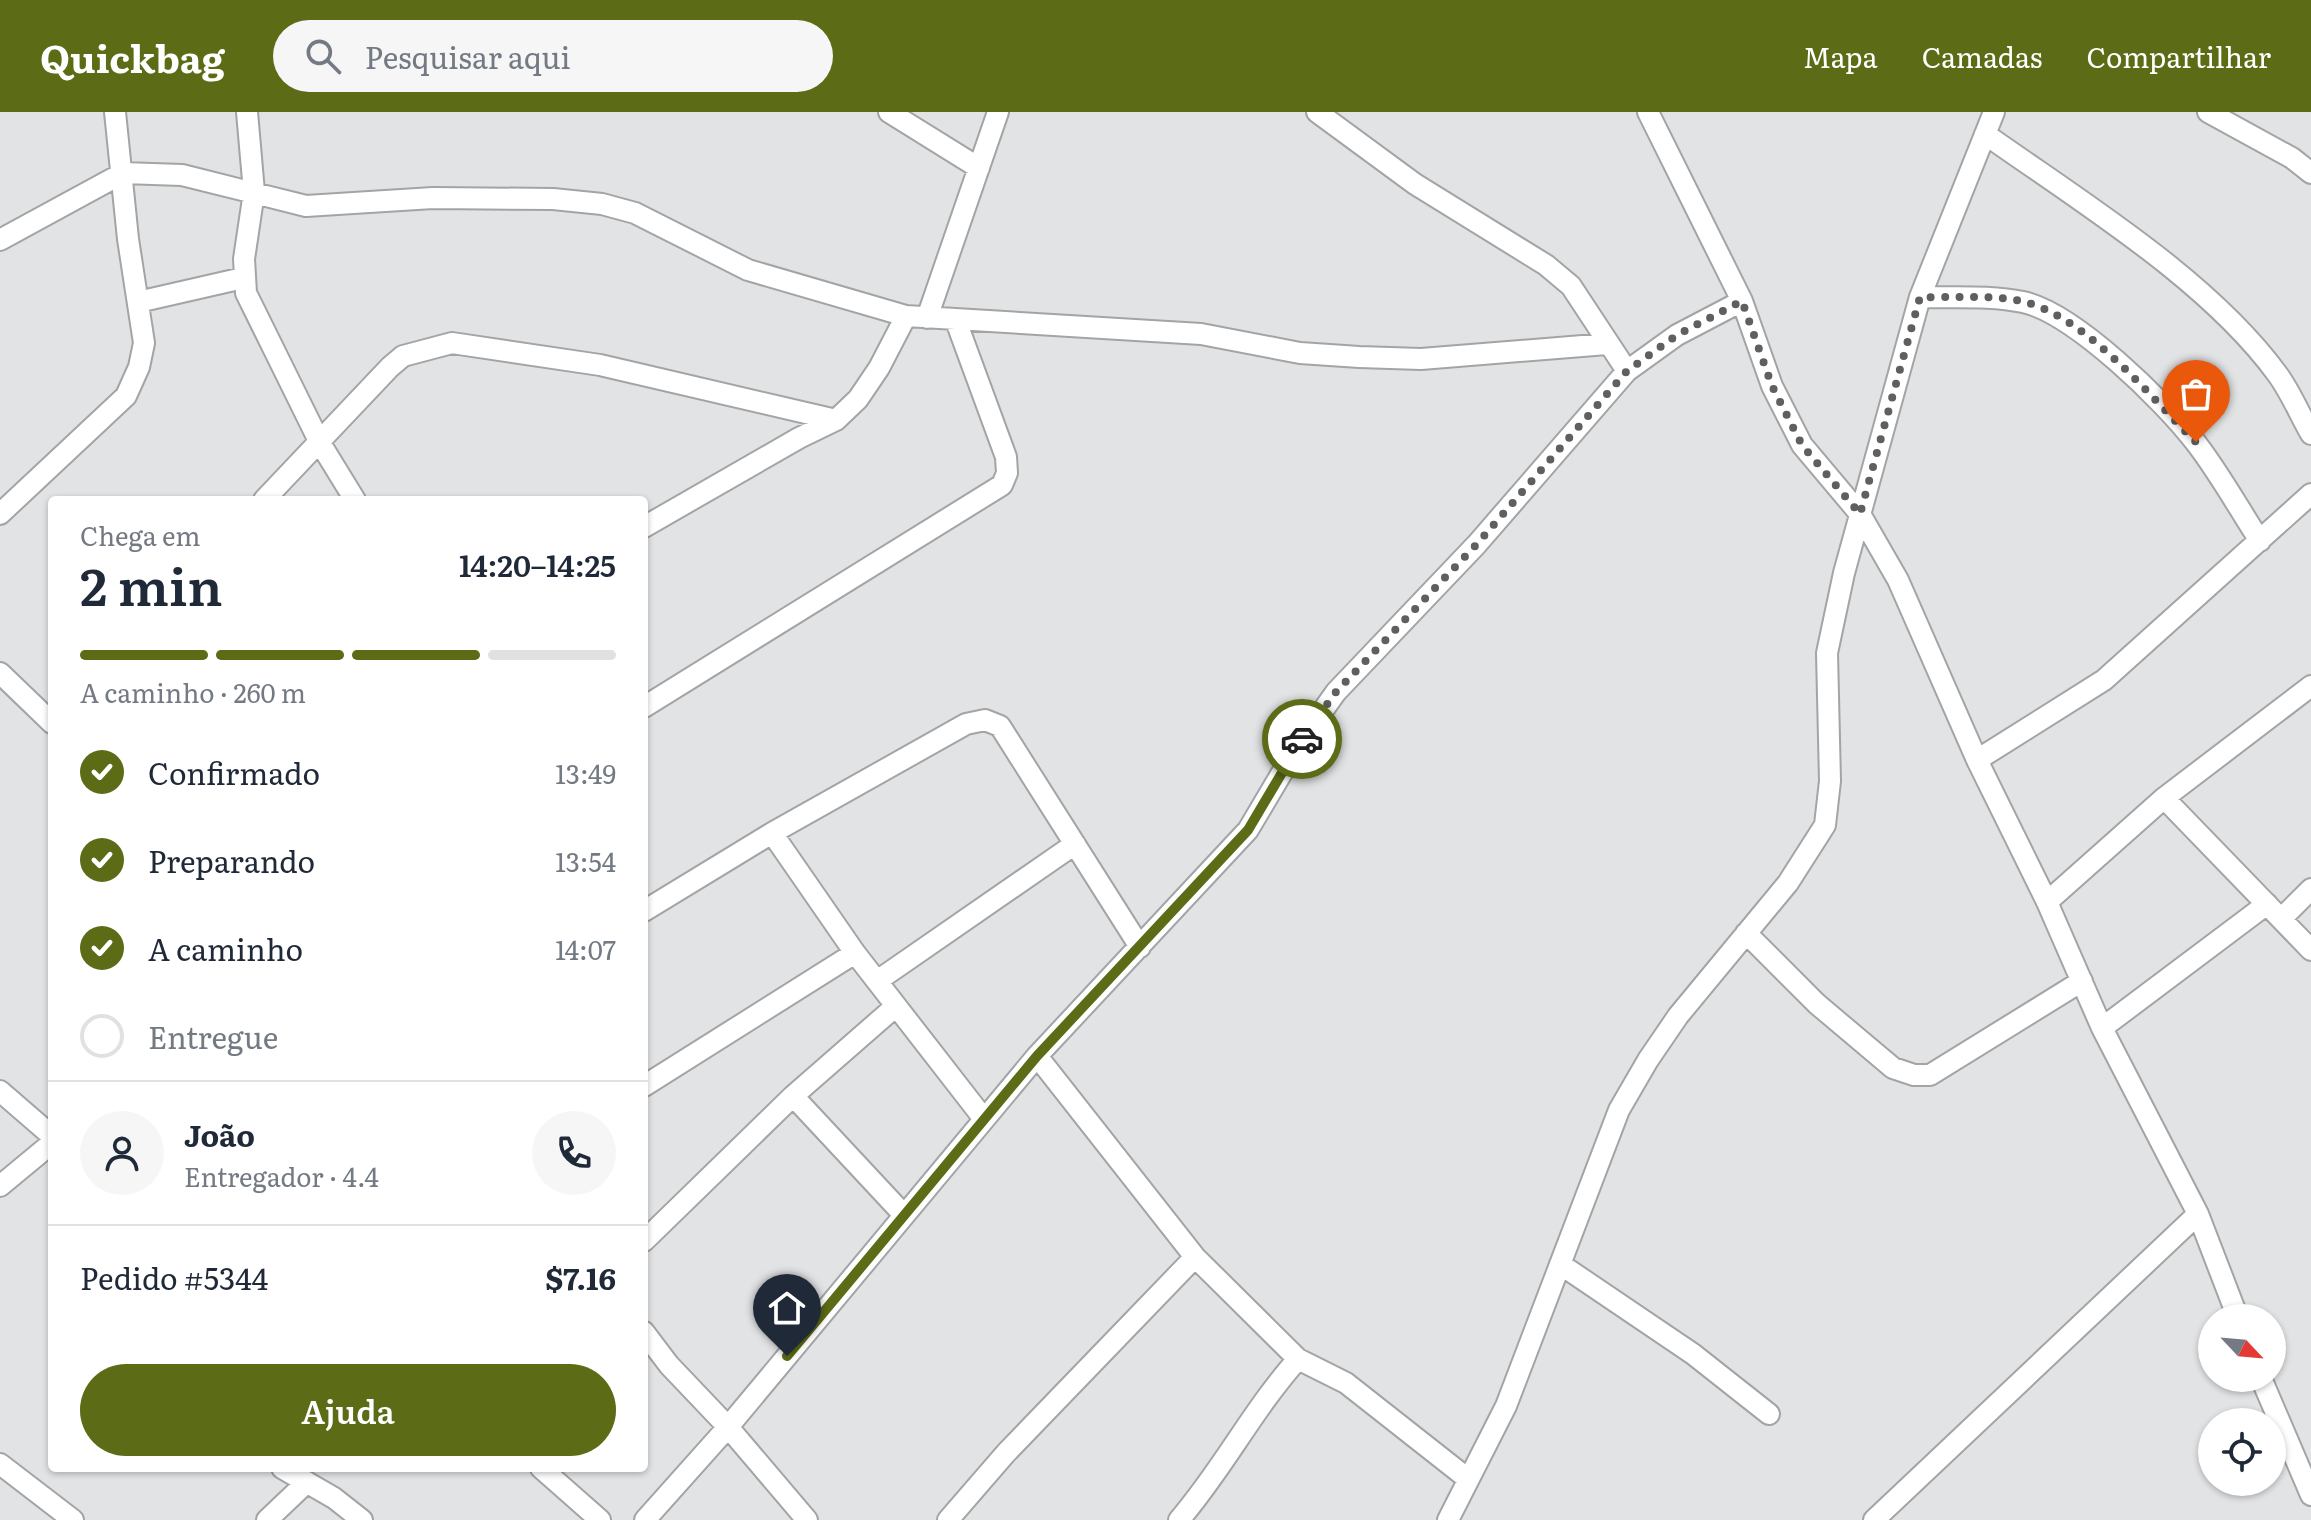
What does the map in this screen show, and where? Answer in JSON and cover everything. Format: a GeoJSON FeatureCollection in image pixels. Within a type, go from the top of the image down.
{"type":"FeatureCollection","features":[{"type":"Feature","properties":{"kind":"street"},"geometry":{"type":"LineString","coordinates":[[0,514],[126,396],[139,367],[144,343],[128,239],[115,112]]}},
{"type":"Feature","properties":{"kind":"street"},"geometry":{"type":"LineString","coordinates":[[247,112],[254,192],[243,278],[246,293],[320,443],[353,496]]}},
{"type":"Feature","properties":{"kind":"street"},"geometry":{"type":"LineString","coordinates":[[889,112],[979,168]]}},
{"type":"Feature","properties":{"kind":"street"},"geometry":{"type":"LineString","coordinates":[[648,525],[836,420],[858,399],[916,317],[979,168],[998,112]]}},
{"type":"Feature","properties":{"kind":"street"},"geometry":{"type":"LineString","coordinates":[[1317,112],[1415,184],[1546,265],[1571,286],[1627,371]]}},
{"type":"Feature","properties":{"kind":"street"},"geometry":{"type":"LineString","coordinates":[[1648,112],[1742,301],[1772,386],[1802,445],[1860,514],[1898,580],[1977,760],[2047,902],[2102,1028],[2198,1214],[2233,1304]]}},
{"type":"Feature","properties":{"kind":"street"},"geometry":{"type":"LineString","coordinates":[[1448,1520],[1506,1406],[1626,1097],[1678,1016],[1788,883],[1825,825],[1830,781],[1827,653],[1860,514],[1920,297],[1994,112]]}},
{"type":"Feature","properties":{"kind":"street"},"geometry":{"type":"LineString","coordinates":[[2208,112],[2292,158],[2311,173]]}},
{"type":"Feature","properties":{"kind":"street"},"geometry":{"type":"LineString","coordinates":[[1985,134],[2181,277],[2242,334],[2278,376],[2311,434]]}},
{"type":"Feature","properties":{"kind":"street"},"geometry":{"type":"LineString","coordinates":[[0,240],[123,173],[182,175],[254,192],[284,203],[306,206],[433,198],[602,204],[635,213],[748,270],[916,317],[1201,334],[1300,353],[1421,359],[1607,344]]}},
{"type":"Feature","properties":{"kind":"street"},"geometry":{"type":"LineString","coordinates":[[138,302],[243,278]]}},
{"type":"Feature","properties":{"kind":"street"},"geometry":{"type":"LineString","coordinates":[[1920,297],[1998,298],[2026,302],[2058,316],[2101,348],[2196,442],[2260,541]]}},
{"type":"Feature","properties":{"kind":"street"},"geometry":{"type":"LineString","coordinates":[[645,1520],[728,1427],[1037,1056],[1248,830],[1299,744],[1336,692],[1477,544],[1627,371],[1677,335],[1742,301]]}},
{"type":"Feature","properties":{"kind":"street"},"geometry":{"type":"LineString","coordinates":[[648,705],[1002,485],[1007,473],[1006,457],[956,321]]}},
{"type":"Feature","properties":{"kind":"street"},"geometry":{"type":"LineString","coordinates":[[268,496],[403,356],[452,343],[600,365],[836,420]]}},
{"type":"Feature","properties":{"kind":"street"},"geometry":{"type":"LineString","coordinates":[[1977,760],[2104,680],[2311,494]]}},
{"type":"Feature","properties":{"kind":"street"},"geometry":{"type":"LineString","coordinates":[[4,685],[48,711]]}},
{"type":"Feature","properties":{"kind":"street"},"geometry":{"type":"LineString","coordinates":[[2047,902],[2164,798],[2311,686]]}},
{"type":"Feature","properties":{"kind":"street"},"geometry":{"type":"LineString","coordinates":[[648,909],[772,833],[966,724],[985,720],[1000,726],[1140,947]]}},
{"type":"Feature","properties":{"kind":"street"},"geometry":{"type":"LineString","coordinates":[[2164,798],[2311,950]]}},
{"type":"Feature","properties":{"kind":"street"},"geometry":{"type":"LineString","coordinates":[[772,833],[855,953],[984,1119]]}},
{"type":"Feature","properties":{"kind":"street"},"geometry":{"type":"LineString","coordinates":[[877,981],[1075,844]]}},
{"type":"Feature","properties":{"kind":"street"},"geometry":{"type":"LineString","coordinates":[[2102,1028],[2311,889]]}},
{"type":"Feature","properties":{"kind":"street"},"geometry":{"type":"LineString","coordinates":[[1746,933],[1817,1004],[1893,1068],[1914,1075],[1930,1075],[2082,981]]}},
{"type":"Feature","properties":{"kind":"street"},"geometry":{"type":"LineString","coordinates":[[648,1083],[855,953]]}},
{"type":"Feature","properties":{"kind":"street"},"geometry":{"type":"LineString","coordinates":[[648,1237],[793,1096],[896,1006]]}},
{"type":"Feature","properties":{"kind":"street"},"geometry":{"type":"LineString","coordinates":[[1037,1056],[1195,1257],[1298,1359],[1346,1383],[1468,1479]]}},
{"type":"Feature","properties":{"kind":"street"},"geometry":{"type":"LineString","coordinates":[[0,1091],[48,1133]]}},
{"type":"Feature","properties":{"kind":"street"},"geometry":{"type":"LineString","coordinates":[[793,1096],[904,1215]]}},
{"type":"Feature","properties":{"kind":"street"},"geometry":{"type":"LineString","coordinates":[[0,1186],[48,1146]]}},
{"type":"Feature","properties":{"kind":"street"},"geometry":{"type":"LineString","coordinates":[[1874,1520],[2198,1214]]}},
{"type":"Feature","properties":{"kind":"street"},"geometry":{"type":"LineString","coordinates":[[948,1520],[1006,1453],[1195,1257]]}},
{"type":"Feature","properties":{"kind":"street"},"geometry":{"type":"LineString","coordinates":[[1560,1264],[1693,1354],[1769,1414]]}},
{"type":"Feature","properties":{"kind":"street"},"geometry":{"type":"LineString","coordinates":[[648,1337],[807,1520]]}},
{"type":"Feature","properties":{"kind":"street"},"geometry":{"type":"LineString","coordinates":[[1179,1520],[1239,1443],[1272,1387],[1298,1359]]}},
{"type":"Feature","properties":{"kind":"street"},"geometry":{"type":"LineString","coordinates":[[2267,1392],[2311,1495]]}},
{"type":"Feature","properties":{"kind":"street"},"geometry":{"type":"LineString","coordinates":[[0,1464],[73,1520]]}},
{"type":"Feature","properties":{"kind":"street"},"geometry":{"type":"LineString","coordinates":[[289,1472],[362,1520]]}},
{"type":"Feature","properties":{"kind":"street"},"geometry":{"type":"LineString","coordinates":[[546,1472],[600,1520]]}},
{"type":"Feature","properties":{"kind":"street"},"geometry":{"type":"LineString","coordinates":[[267,1520],[307,1482]]}},
{"type":"Feature","properties":{"kind":"way so far"},"geometry":{"type":"LineString","coordinates":[[1302,739],[1336,692],[1477,544],[1627,371],[1677,335],[1742,301],[1772,386],[1802,445],[1860,514],[1920,297],[1998,298],[2026,302],[2058,316],[2101,348],[2196,442]]}},
{"type":"Feature","properties":{"kind":"route"},"geometry":{"type":"LineString","coordinates":[[787,1356],[1037,1056],[1248,830],[1302,739]]}}]}
